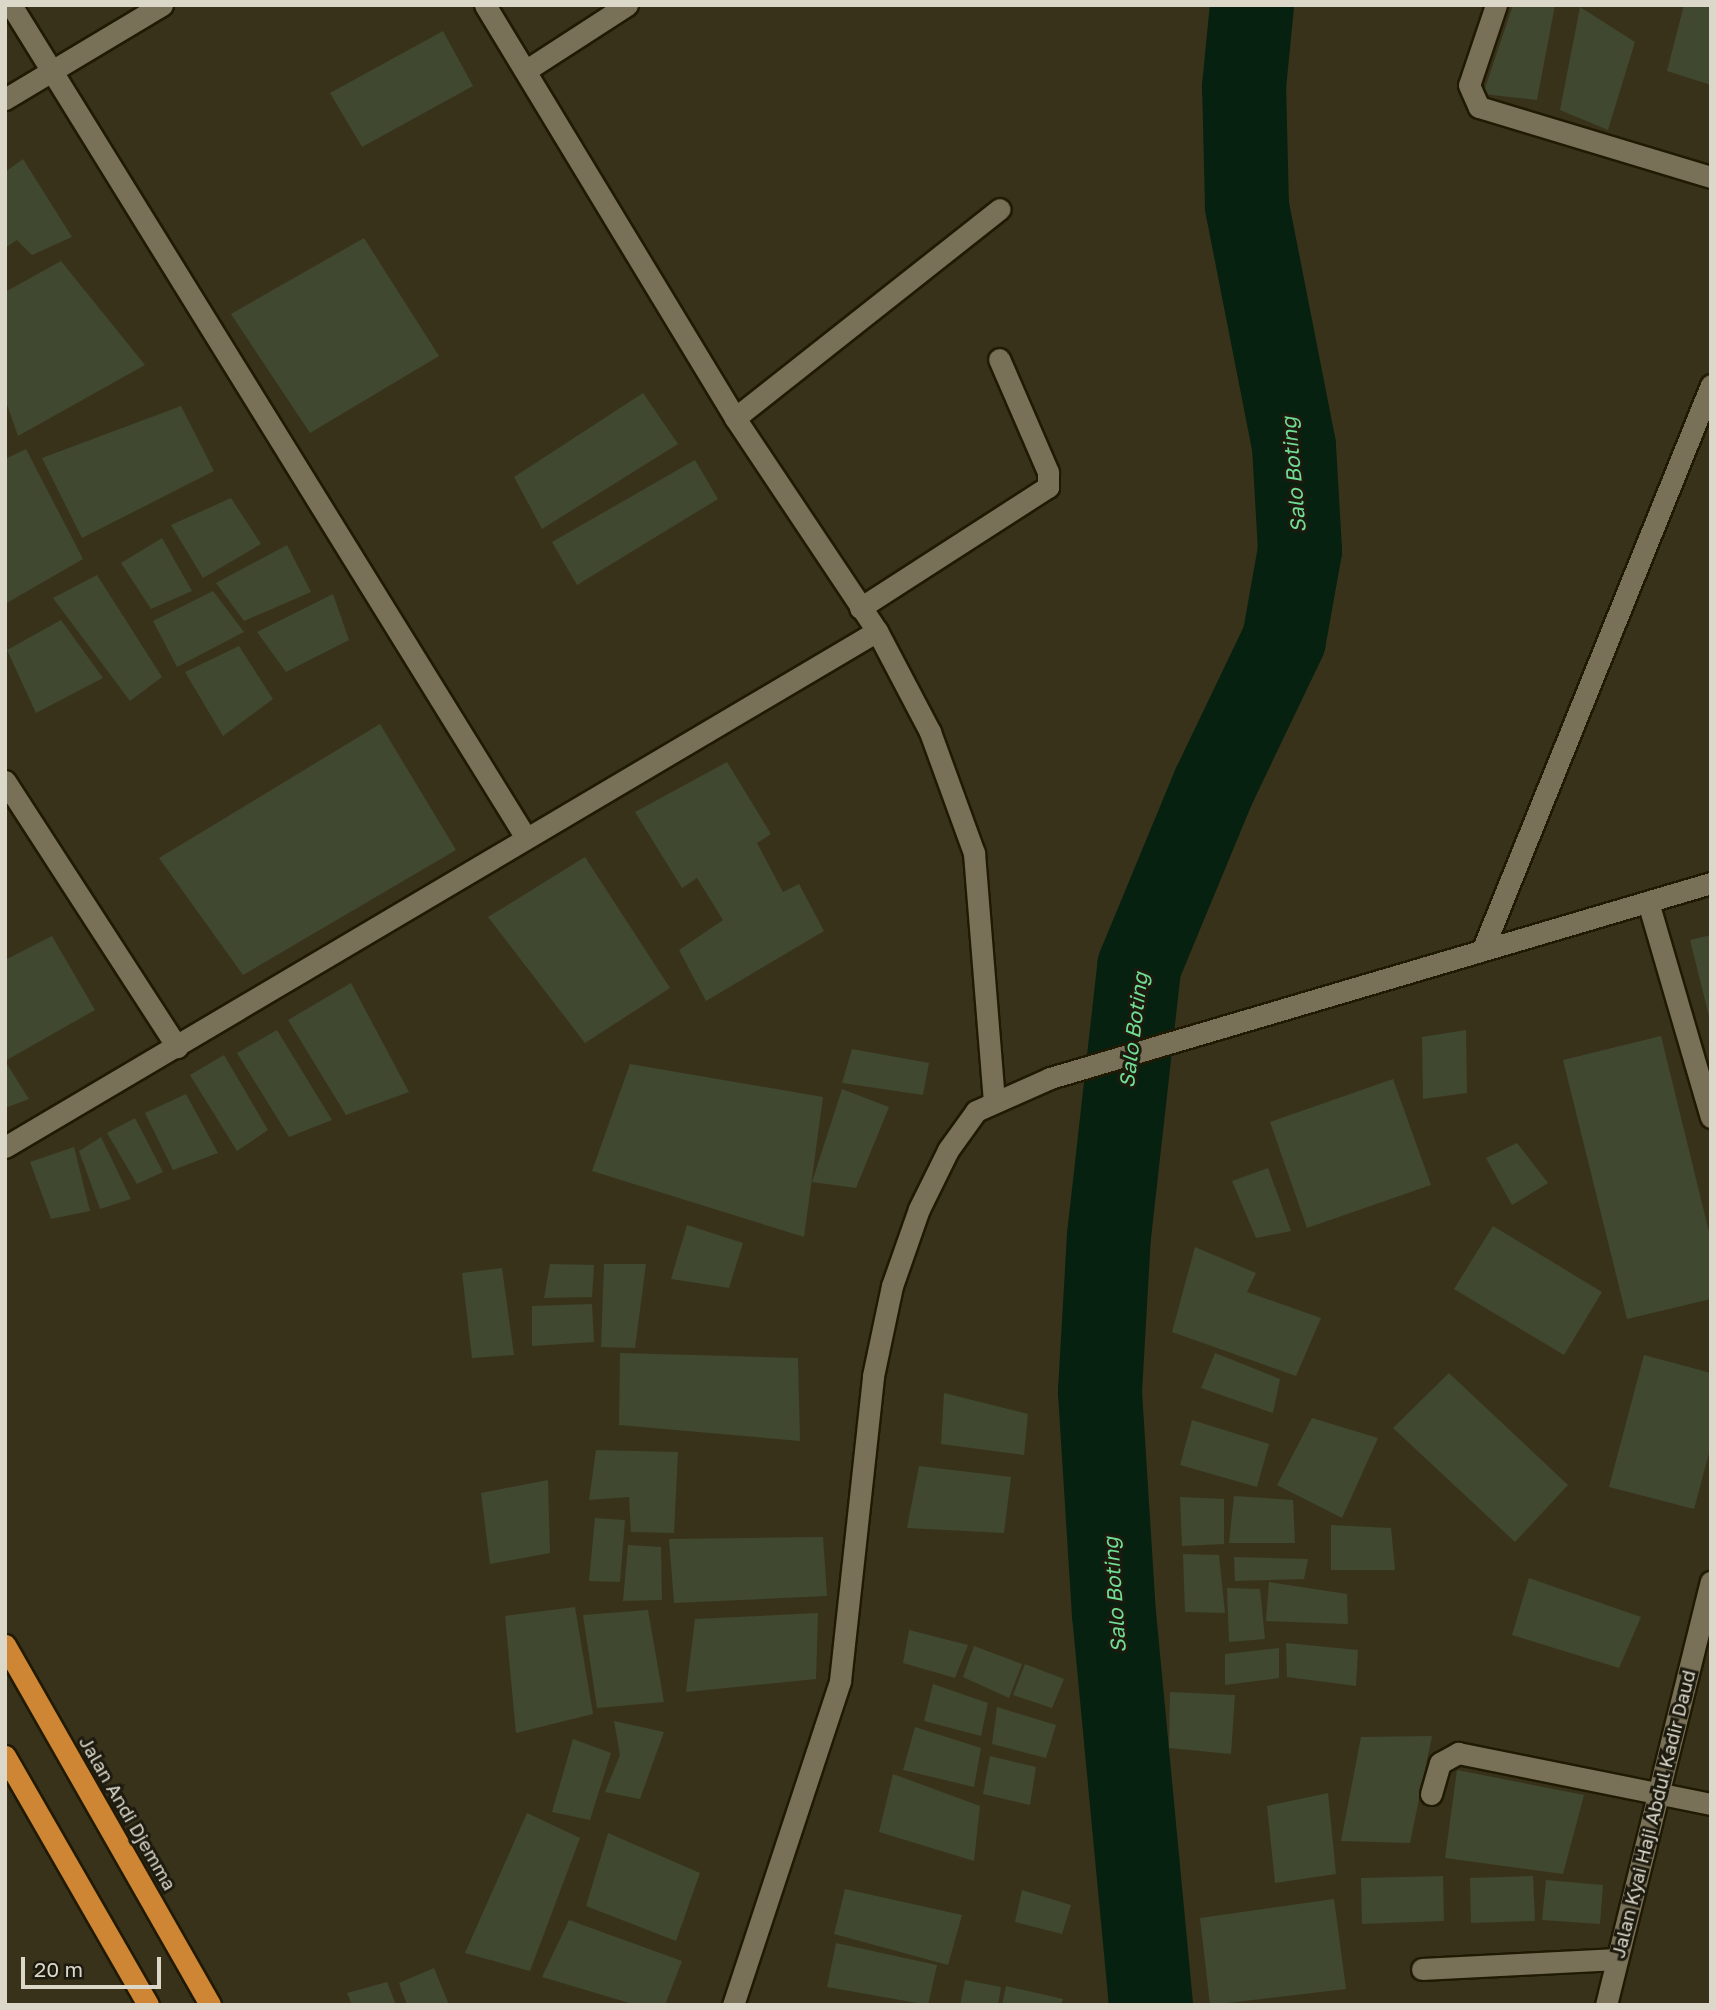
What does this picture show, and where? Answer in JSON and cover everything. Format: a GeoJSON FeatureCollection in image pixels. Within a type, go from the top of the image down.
{"type":"FeatureCollection","features":[{"type":"Feature","properties":{"kind":"highway","name":"Jalan Andi Djemma"},"geometry":{"type":"LineString","coordinates":[[5,1645],[207,2004]]}},
{"type":"Feature","properties":{"kind":"highway"},"geometry":{"type":"LineString","coordinates":[[5,1756],[148,2005]]}},
{"type":"Feature","properties":{"kind":"street"},"geometry":{"type":"LineString","coordinates":[[11,5],[526,838]]}},
{"type":"Feature","properties":{"kind":"street"},"geometry":{"type":"LineString","coordinates":[[5,99],[162,5]]}},
{"type":"Feature","properties":{"kind":"street"},"geometry":{"type":"LineString","coordinates":[[485,5],[528,69],[735,418],[877,631],[918,708],[970,829],[994,1099]]}},
{"type":"Feature","properties":{"kind":"street"},"geometry":{"type":"LineString","coordinates":[[528,69],[626,5]]}},
{"type":"Feature","properties":{"kind":"street"},"geometry":{"type":"LineString","coordinates":[[1496,5],[1469,85],[1479,107],[1711,177]]}},
{"type":"Feature","properties":{"kind":"street"},"geometry":{"type":"LineString","coordinates":[[735,418],[1000,209]]}},
{"type":"Feature","properties":{"kind":"street"},"geometry":{"type":"LineString","coordinates":[[860,608],[1048,487],[1048,472],[999,359]]}},
{"type":"Feature","properties":{"kind":"street"},"geometry":{"type":"LineString","coordinates":[[1484,946],[1711,384]]}},
{"type":"Feature","properties":{"kind":"street"},"geometry":{"type":"LineString","coordinates":[[5,1146],[177,1047],[877,631]]}},
{"type":"Feature","properties":{"kind":"street"},"geometry":{"type":"LineString","coordinates":[[5,781],[177,1047]]}},
{"type":"Feature","properties":{"kind":"street"},"geometry":{"type":"LineString","coordinates":[[733,2005],[840,1681],[873,1376],[892,1286],[919,1209],[948,1150],[976,1111],[994,1099],[1050,1078],[1203,1034],[1484,946],[1711,883]]}},
{"type":"Feature","properties":{"kind":"street"},"geometry":{"type":"LineString","coordinates":[[1648,902],[1711,1116]]}},
{"type":"Feature","properties":{"kind":"street","name":"Jalan Kyai Haji Abdul Kadir Daud"},"geometry":{"type":"LineString","coordinates":[[1606,2005],[1711,1582]]}},
{"type":"Feature","properties":{"kind":"street"},"geometry":{"type":"LineString","coordinates":[[1431,1794],[1440,1763],[1458,1753],[1711,1804]]}},
{"type":"Feature","properties":{"kind":"street"},"geometry":{"type":"LineString","coordinates":[[1422,1969],[1617,1959]]}},
{"type":"Feature","properties":{"kind":"building"},"geometry":{"type":"Polygon","coordinates":[[[1513,5],[1555,5],[1537,100],[1483,94],[1513,5]]]}},
{"type":"Feature","properties":{"kind":"building"},"geometry":{"type":"Polygon","coordinates":[[[1684,5],[1711,5],[1711,85],[1667,71],[1684,5]]]}},
{"type":"Feature","properties":{"kind":"building"},"geometry":{"type":"Polygon","coordinates":[[[1580,7],[1635,42],[1608,130],[1560,110],[1580,7]]]}},
{"type":"Feature","properties":{"kind":"building"},"geometry":{"type":"Polygon","coordinates":[[[443,31],[473,86],[362,147],[330,93],[443,31]]]}},
{"type":"Feature","properties":{"kind":"building"},"geometry":{"type":"Polygon","coordinates":[[[23,159],[72,237],[32,255],[17,240],[5,248],[5,172],[23,159]]]}},
{"type":"Feature","properties":{"kind":"building"},"geometry":{"type":"Polygon","coordinates":[[[364,238],[439,356],[310,433],[231,314],[364,238]]]}},
{"type":"Feature","properties":{"kind":"building"},"geometry":{"type":"Polygon","coordinates":[[[61,261],[145,365],[18,436],[5,399],[5,292],[61,261]]]}},
{"type":"Feature","properties":{"kind":"building"},"geometry":{"type":"Polygon","coordinates":[[[643,393],[678,444],[542,529],[514,477],[643,393]]]}},
{"type":"Feature","properties":{"kind":"building"},"geometry":{"type":"Polygon","coordinates":[[[181,406],[214,471],[82,538],[42,458],[181,406]]]}},
{"type":"Feature","properties":{"kind":"building"},"geometry":{"type":"Polygon","coordinates":[[[26,449],[83,559],[5,604],[5,459],[26,449]]]}},
{"type":"Feature","properties":{"kind":"building"},"geometry":{"type":"Polygon","coordinates":[[[695,460],[718,499],[577,585],[552,542],[695,460]]]}},
{"type":"Feature","properties":{"kind":"building"},"geometry":{"type":"Polygon","coordinates":[[[231,498],[261,544],[203,578],[171,525],[231,498]]]}},
{"type":"Feature","properties":{"kind":"building"},"geometry":{"type":"Polygon","coordinates":[[[162,538],[192,591],[151,609],[121,563],[162,538]]]}},
{"type":"Feature","properties":{"kind":"building"},"geometry":{"type":"Polygon","coordinates":[[[287,545],[311,592],[244,621],[216,583],[287,545]]]}},
{"type":"Feature","properties":{"kind":"building"},"geometry":{"type":"Polygon","coordinates":[[[97,575],[162,677],[130,701],[53,598],[97,575]]]}},
{"type":"Feature","properties":{"kind":"building"},"geometry":{"type":"Polygon","coordinates":[[[213,591],[244,632],[177,667],[153,621],[213,591]]]}},
{"type":"Feature","properties":{"kind":"building"},"geometry":{"type":"Polygon","coordinates":[[[333,594],[349,640],[286,672],[257,632],[333,594]]]}},
{"type":"Feature","properties":{"kind":"building"},"geometry":{"type":"Polygon","coordinates":[[[61,620],[103,678],[36,713],[7,650],[61,620]]]}},
{"type":"Feature","properties":{"kind":"building"},"geometry":{"type":"Polygon","coordinates":[[[239,646],[273,699],[223,736],[185,672],[239,646]]]}},
{"type":"Feature","properties":{"kind":"building"},"geometry":{"type":"Polygon","coordinates":[[[380,724],[456,850],[243,975],[159,858],[380,724]]]}},
{"type":"Feature","properties":{"kind":"building"},"geometry":{"type":"Polygon","coordinates":[[[727,762],[771,834],[757,843],[783,892],[799,884],[824,931],[706,1001],[679,950],[723,920],[697,878],[682,888],[635,812],[727,762]]]}},
{"type":"Feature","properties":{"kind":"building"},"geometry":{"type":"Polygon","coordinates":[[[585,857],[670,988],[585,1043],[488,917],[585,857]]]}},
{"type":"Feature","properties":{"kind":"building"},"geometry":{"type":"Polygon","coordinates":[[[1711,935],[1711,1020],[1710,1020],[1690,940],[1711,935]]]}},
{"type":"Feature","properties":{"kind":"building"},"geometry":{"type":"Polygon","coordinates":[[[52,936],[95,1010],[5,1061],[5,960],[52,936]]]}},
{"type":"Feature","properties":{"kind":"building"},"geometry":{"type":"Polygon","coordinates":[[[351,983],[409,1092],[346,1115],[288,1020],[351,983]]]}},
{"type":"Feature","properties":{"kind":"building"},"geometry":{"type":"Polygon","coordinates":[[[277,1030],[332,1120],[289,1137],[237,1053],[277,1030]]]}},
{"type":"Feature","properties":{"kind":"building"},"geometry":{"type":"Polygon","coordinates":[[[1466,1030],[1467,1093],[1423,1099],[1422,1037],[1466,1030]]]}},
{"type":"Feature","properties":{"kind":"building"},"geometry":{"type":"Polygon","coordinates":[[[1661,1036],[1711,1240],[1711,1299],[1627,1319],[1563,1060],[1661,1036]]]}},
{"type":"Feature","properties":{"kind":"building"},"geometry":{"type":"Polygon","coordinates":[[[852,1049],[929,1063],[923,1095],[842,1083],[852,1049]]]}},
{"type":"Feature","properties":{"kind":"building"},"geometry":{"type":"Polygon","coordinates":[[[224,1055],[268,1130],[237,1151],[190,1075],[224,1055]]]}},
{"type":"Feature","properties":{"kind":"building"},"geometry":{"type":"Polygon","coordinates":[[[5,1061],[29,1099],[5,1108],[5,1061]]]}},
{"type":"Feature","properties":{"kind":"building"},"geometry":{"type":"Polygon","coordinates":[[[630,1064],[823,1097],[804,1237],[592,1171],[630,1064]]]}},
{"type":"Feature","properties":{"kind":"building"},"geometry":{"type":"Polygon","coordinates":[[[1393,1079],[1431,1185],[1307,1228],[1270,1122],[1393,1079]]]}},
{"type":"Feature","properties":{"kind":"building"},"geometry":{"type":"Polygon","coordinates":[[[842,1089],[889,1107],[856,1188],[812,1182],[842,1089]]]}},
{"type":"Feature","properties":{"kind":"building"},"geometry":{"type":"Polygon","coordinates":[[[186,1094],[218,1153],[173,1170],[145,1113],[186,1094]]]}},
{"type":"Feature","properties":{"kind":"building"},"geometry":{"type":"Polygon","coordinates":[[[135,1118],[163,1172],[137,1184],[107,1133],[135,1118]]]}},
{"type":"Feature","properties":{"kind":"building"},"geometry":{"type":"Polygon","coordinates":[[[101,1137],[131,1199],[100,1209],[79,1151],[101,1137]]]}},
{"type":"Feature","properties":{"kind":"building"},"geometry":{"type":"Polygon","coordinates":[[[1517,1143],[1548,1183],[1512,1205],[1486,1158],[1517,1143]]]}},
{"type":"Feature","properties":{"kind":"building"},"geometry":{"type":"Polygon","coordinates":[[[74,1147],[90,1211],[51,1219],[30,1162],[74,1147]]]}},
{"type":"Feature","properties":{"kind":"building"},"geometry":{"type":"Polygon","coordinates":[[[1268,1168],[1291,1231],[1256,1238],[1232,1181],[1268,1168]]]}},
{"type":"Feature","properties":{"kind":"building"},"geometry":{"type":"Polygon","coordinates":[[[687,1225],[743,1243],[729,1288],[671,1279],[687,1225]]]}},
{"type":"Feature","properties":{"kind":"building"},"geometry":{"type":"Polygon","coordinates":[[[1493,1226],[1602,1292],[1564,1355],[1454,1289],[1493,1226]]]}},
{"type":"Feature","properties":{"kind":"building"},"geometry":{"type":"Polygon","coordinates":[[[1195,1247],[1256,1273],[1247,1292],[1321,1318],[1296,1376],[1172,1332],[1195,1247]]]}},
{"type":"Feature","properties":{"kind":"building"},"geometry":{"type":"Polygon","coordinates":[[[550,1264],[594,1265],[592,1297],[544,1298],[550,1264]]]}},
{"type":"Feature","properties":{"kind":"building"},"geometry":{"type":"Polygon","coordinates":[[[604,1264],[646,1264],[635,1348],[601,1347],[604,1264]]]}},
{"type":"Feature","properties":{"kind":"building"},"geometry":{"type":"Polygon","coordinates":[[[502,1268],[514,1355],[472,1358],[462,1273],[502,1268]]]}},
{"type":"Feature","properties":{"kind":"building"},"geometry":{"type":"Polygon","coordinates":[[[592,1304],[594,1342],[532,1346],[532,1306],[592,1304]]]}},
{"type":"Feature","properties":{"kind":"building"},"geometry":{"type":"Polygon","coordinates":[[[620,1353],[798,1358],[800,1441],[619,1425],[620,1353]]]}},
{"type":"Feature","properties":{"kind":"building"},"geometry":{"type":"Polygon","coordinates":[[[1215,1353],[1280,1379],[1273,1413],[1201,1388],[1215,1353]]]}},
{"type":"Feature","properties":{"kind":"building"},"geometry":{"type":"Polygon","coordinates":[[[1644,1355],[1711,1373],[1711,1446],[1694,1509],[1609,1487],[1644,1355]]]}},
{"type":"Feature","properties":{"kind":"building"},"geometry":{"type":"Polygon","coordinates":[[[1449,1373],[1568,1485],[1515,1542],[1393,1428],[1449,1373]]]}},
{"type":"Feature","properties":{"kind":"building"},"geometry":{"type":"Polygon","coordinates":[[[944,1393],[1028,1414],[1024,1455],[941,1444],[944,1393]]]}},
{"type":"Feature","properties":{"kind":"building"},"geometry":{"type":"Polygon","coordinates":[[[1312,1418],[1378,1438],[1342,1518],[1277,1485],[1312,1418]]]}},
{"type":"Feature","properties":{"kind":"building"},"geometry":{"type":"Polygon","coordinates":[[[1192,1420],[1269,1444],[1257,1487],[1180,1465],[1192,1420]]]}},
{"type":"Feature","properties":{"kind":"building"},"geometry":{"type":"Polygon","coordinates":[[[596,1450],[678,1452],[674,1533],[631,1532],[629,1497],[589,1500],[596,1450]]]}},
{"type":"Feature","properties":{"kind":"building"},"geometry":{"type":"Polygon","coordinates":[[[919,1466],[1011,1477],[1004,1533],[907,1528],[919,1466]]]}},
{"type":"Feature","properties":{"kind":"building"},"geometry":{"type":"Polygon","coordinates":[[[548,1480],[550,1553],[490,1564],[481,1493],[548,1480]]]}},
{"type":"Feature","properties":{"kind":"building"},"geometry":{"type":"Polygon","coordinates":[[[1234,1496],[1293,1500],[1295,1543],[1229,1543],[1234,1496]]]}},
{"type":"Feature","properties":{"kind":"building"},"geometry":{"type":"Polygon","coordinates":[[[1180,1497],[1224,1499],[1224,1544],[1182,1546],[1180,1497]]]}},
{"type":"Feature","properties":{"kind":"building"},"geometry":{"type":"Polygon","coordinates":[[[595,1518],[625,1520],[620,1582],[589,1581],[595,1518]]]}},
{"type":"Feature","properties":{"kind":"building"},"geometry":{"type":"Polygon","coordinates":[[[1331,1525],[1391,1528],[1395,1570],[1331,1570],[1331,1525]]]}},
{"type":"Feature","properties":{"kind":"building"},"geometry":{"type":"Polygon","coordinates":[[[823,1537],[827,1596],[674,1603],[669,1539],[823,1537]]]}},
{"type":"Feature","properties":{"kind":"building"},"geometry":{"type":"Polygon","coordinates":[[[628,1545],[661,1547],[662,1600],[623,1601],[628,1545]]]}},
{"type":"Feature","properties":{"kind":"building"},"geometry":{"type":"Polygon","coordinates":[[[1183,1554],[1219,1555],[1225,1613],[1185,1612],[1183,1554]]]}},
{"type":"Feature","properties":{"kind":"building"},"geometry":{"type":"Polygon","coordinates":[[[1234,1557],[1308,1559],[1304,1579],[1235,1581],[1234,1557]]]}},
{"type":"Feature","properties":{"kind":"building"},"geometry":{"type":"Polygon","coordinates":[[[1529,1578],[1641,1617],[1619,1668],[1512,1635],[1529,1578]]]}},
{"type":"Feature","properties":{"kind":"building"},"geometry":{"type":"Polygon","coordinates":[[[1269,1582],[1347,1594],[1348,1624],[1266,1621],[1269,1582]]]}},
{"type":"Feature","properties":{"kind":"building"},"geometry":{"type":"Polygon","coordinates":[[[1227,1588],[1260,1589],[1265,1639],[1229,1642],[1227,1588]]]}},
{"type":"Feature","properties":{"kind":"building"},"geometry":{"type":"Polygon","coordinates":[[[575,1607],[593,1714],[516,1733],[505,1616],[575,1607]]]}},
{"type":"Feature","properties":{"kind":"building"},"geometry":{"type":"Polygon","coordinates":[[[648,1610],[664,1702],[597,1708],[583,1615],[648,1610]]]}},
{"type":"Feature","properties":{"kind":"building"},"geometry":{"type":"Polygon","coordinates":[[[818,1613],[816,1679],[686,1692],[695,1619],[818,1613]]]}},
{"type":"Feature","properties":{"kind":"building"},"geometry":{"type":"Polygon","coordinates":[[[909,1630],[968,1645],[955,1678],[903,1663],[909,1630]]]}},
{"type":"Feature","properties":{"kind":"building"},"geometry":{"type":"Polygon","coordinates":[[[1286,1643],[1358,1650],[1356,1686],[1287,1677],[1286,1643]]]}},
{"type":"Feature","properties":{"kind":"building"},"geometry":{"type":"Polygon","coordinates":[[[974,1646],[1022,1664],[1009,1698],[963,1677],[974,1646]]]}},
{"type":"Feature","properties":{"kind":"building"},"geometry":{"type":"Polygon","coordinates":[[[1279,1648],[1279,1678],[1225,1685],[1225,1654],[1279,1648]]]}},
{"type":"Feature","properties":{"kind":"building"},"geometry":{"type":"Polygon","coordinates":[[[1025,1664],[1064,1679],[1052,1708],[1013,1695],[1025,1664]]]}},
{"type":"Feature","properties":{"kind":"building"},"geometry":{"type":"Polygon","coordinates":[[[933,1684],[988,1703],[981,1736],[924,1721],[933,1684]]]}},
{"type":"Feature","properties":{"kind":"building"},"geometry":{"type":"Polygon","coordinates":[[[1170,1692],[1235,1695],[1231,1754],[1169,1748],[1170,1692]]]}},
{"type":"Feature","properties":{"kind":"building"},"geometry":{"type":"Polygon","coordinates":[[[997,1707],[1056,1725],[1046,1758],[992,1744],[997,1707]]]}},
{"type":"Feature","properties":{"kind":"building"},"geometry":{"type":"Polygon","coordinates":[[[614,1721],[664,1732],[640,1799],[605,1792],[620,1755],[614,1721]]]}},
{"type":"Feature","properties":{"kind":"building"},"geometry":{"type":"Polygon","coordinates":[[[915,1727],[981,1748],[974,1787],[903,1770],[915,1727]]]}},
{"type":"Feature","properties":{"kind":"building"},"geometry":{"type":"Polygon","coordinates":[[[1432,1736],[1410,1843],[1341,1841],[1361,1737],[1432,1736]]]}},
{"type":"Feature","properties":{"kind":"building"},"geometry":{"type":"Polygon","coordinates":[[[573,1739],[611,1753],[590,1820],[552,1812],[573,1739]]]}},
{"type":"Feature","properties":{"kind":"building"},"geometry":{"type":"Polygon","coordinates":[[[990,1756],[1036,1767],[1030,1805],[983,1794],[990,1756]]]}},
{"type":"Feature","properties":{"kind":"building"},"geometry":{"type":"Polygon","coordinates":[[[1457,1770],[1584,1795],[1563,1874],[1445,1858],[1457,1770]]]}},
{"type":"Feature","properties":{"kind":"building"},"geometry":{"type":"Polygon","coordinates":[[[893,1774],[980,1806],[974,1861],[879,1832],[893,1774]]]}},
{"type":"Feature","properties":{"kind":"building"},"geometry":{"type":"Polygon","coordinates":[[[1328,1793],[1336,1874],[1275,1883],[1267,1806],[1328,1793]]]}},
{"type":"Feature","properties":{"kind":"building"},"geometry":{"type":"Polygon","coordinates":[[[527,1813],[580,1838],[530,1971],[465,1953],[527,1813]]]}},
{"type":"Feature","properties":{"kind":"building"},"geometry":{"type":"Polygon","coordinates":[[[608,1833],[700,1873],[676,1941],[586,1906],[608,1833]]]}},
{"type":"Feature","properties":{"kind":"building"},"geometry":{"type":"Polygon","coordinates":[[[1443,1876],[1444,1921],[1362,1924],[1361,1878],[1443,1876]]]}},
{"type":"Feature","properties":{"kind":"building"},"geometry":{"type":"Polygon","coordinates":[[[1533,1876],[1535,1921],[1471,1923],[1470,1878],[1533,1876]]]}},
{"type":"Feature","properties":{"kind":"building"},"geometry":{"type":"Polygon","coordinates":[[[1546,1880],[1603,1885],[1600,1924],[1542,1920],[1546,1880]]]}},
{"type":"Feature","properties":{"kind":"building"},"geometry":{"type":"Polygon","coordinates":[[[845,1889],[962,1915],[948,1965],[834,1934],[845,1889]]]}},
{"type":"Feature","properties":{"kind":"building"},"geometry":{"type":"Polygon","coordinates":[[[1022,1890],[1071,1905],[1062,1934],[1015,1922],[1022,1890]]]}},
{"type":"Feature","properties":{"kind":"building"},"geometry":{"type":"Polygon","coordinates":[[[1334,1899],[1346,1989],[1210,2005],[1200,1918],[1334,1899]]]}},
{"type":"Feature","properties":{"kind":"building"},"geometry":{"type":"Polygon","coordinates":[[[569,1920],[682,1961],[665,2005],[636,2005],[542,1977],[569,1920]]]}},
{"type":"Feature","properties":{"kind":"building"},"geometry":{"type":"Polygon","coordinates":[[[836,1943],[937,1965],[928,2005],[827,1987],[836,1943]]]}},
{"type":"Feature","properties":{"kind":"building"},"geometry":{"type":"Polygon","coordinates":[[[434,1968],[449,2005],[407,2005],[399,1983],[434,1968]]]}},
{"type":"Feature","properties":{"kind":"building"},"geometry":{"type":"Polygon","coordinates":[[[965,1980],[1001,1987],[998,2005],[960,2005],[965,1980]]]}},
{"type":"Feature","properties":{"kind":"building"},"geometry":{"type":"Polygon","coordinates":[[[387,1982],[396,2005],[352,2005],[347,1993],[387,1982]]]}},
{"type":"Feature","properties":{"kind":"building"},"geometry":{"type":"Polygon","coordinates":[[[1006,1986],[1063,1999],[1061,2005],[1002,2005],[1006,1986]]]}},
{"type":"Feature","properties":{"kind":"waterway","name":"Salo Boting"},"geometry":{"type":"LineString","coordinates":[[1151,2005],[1114,1615],[1100,1391],[1109,1236],[1139,967],[1214,786],[1284,640],[1300,550],[1294,446],[1247,206],[1244,87],[1252,5]]}}]}
